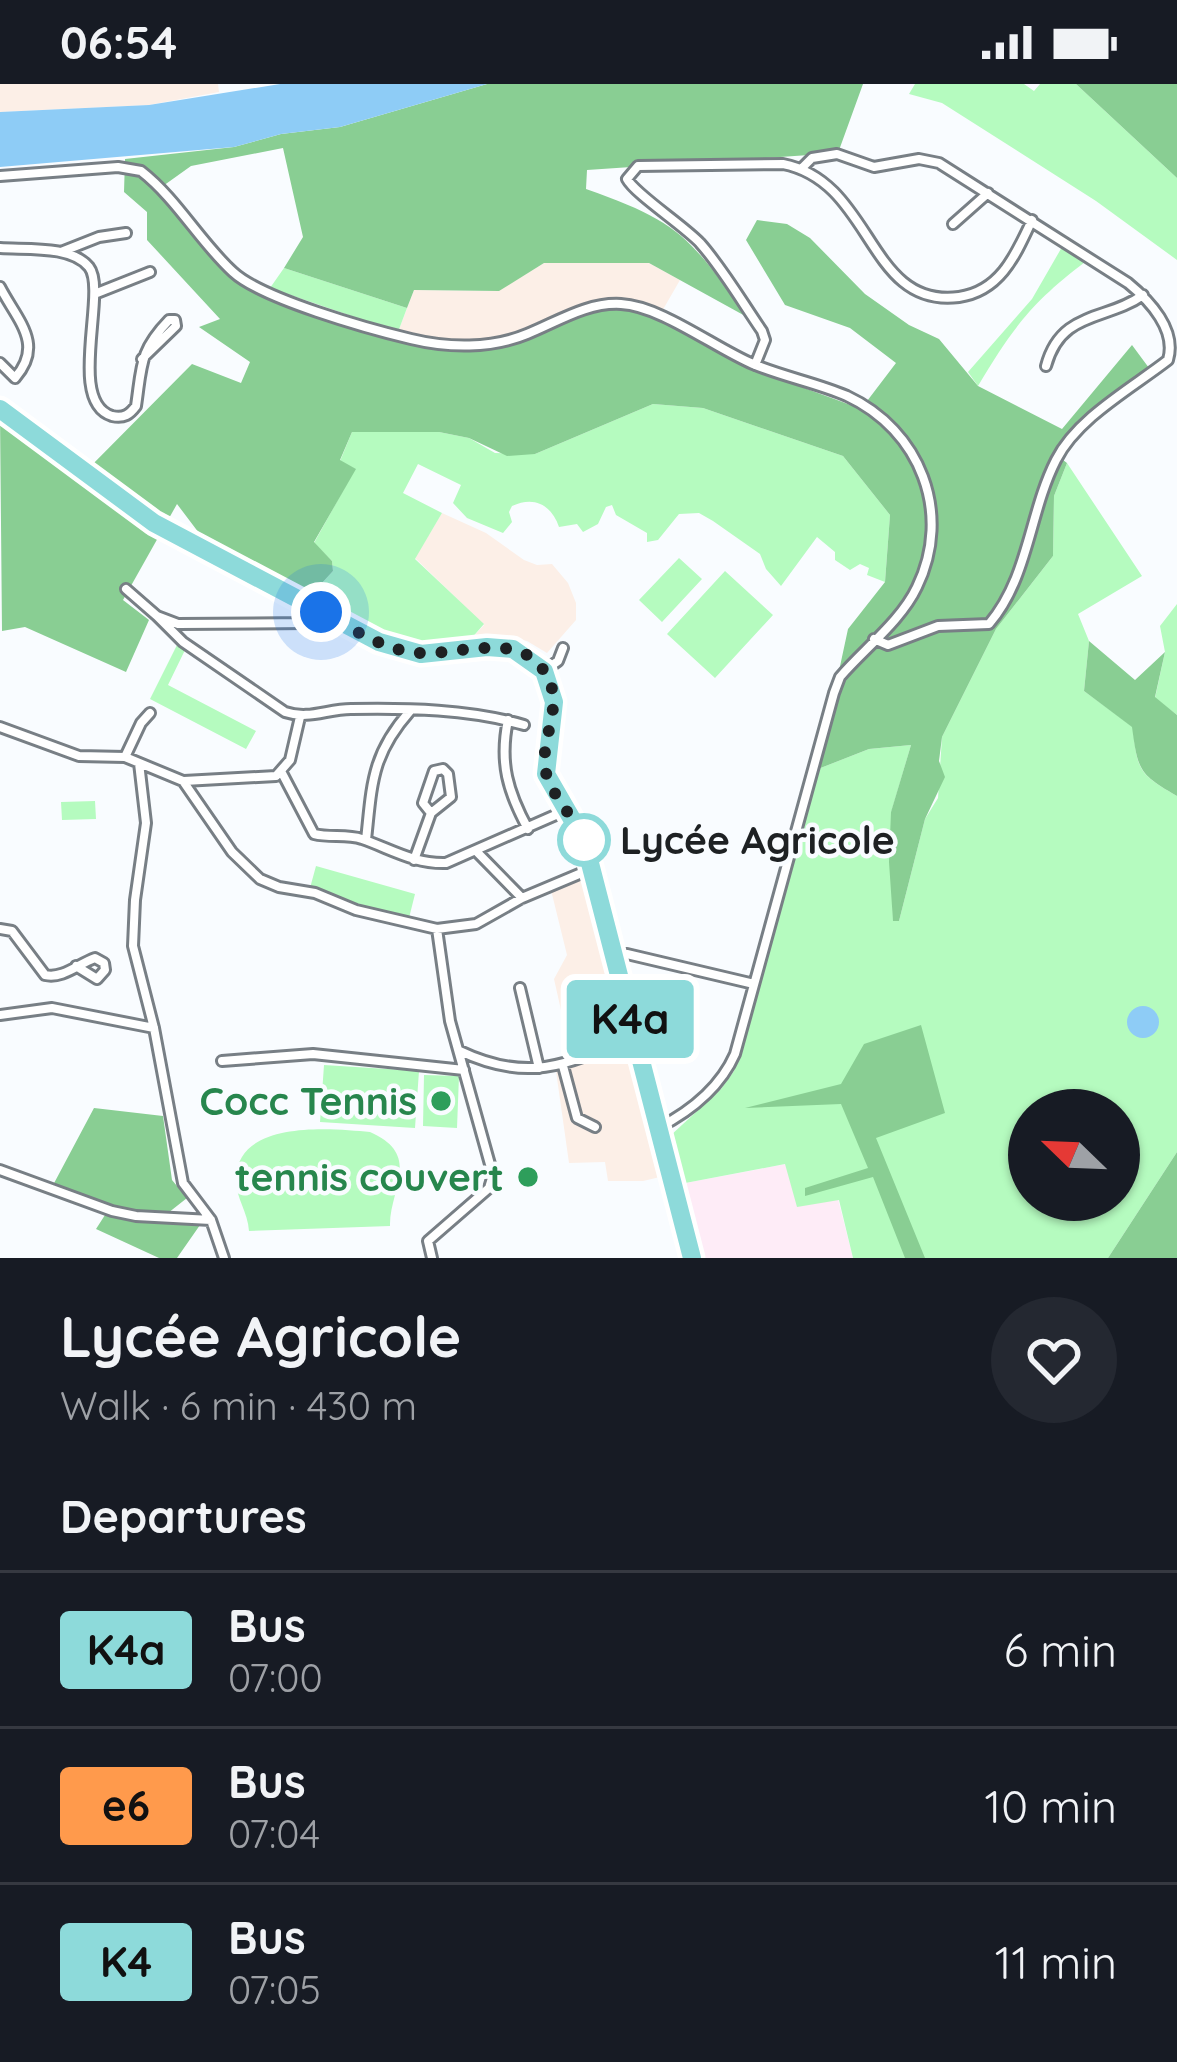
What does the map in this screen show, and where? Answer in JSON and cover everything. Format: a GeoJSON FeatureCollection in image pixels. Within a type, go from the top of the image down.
{"type":"FeatureCollection","features":[{"type":"Feature","properties":{"kind":"main road"},"geometry":{"type":"LineString","coordinates":[[0,409],[154,523],[321,612],[406,651],[441,654],[502,647],[523,653],[544,671],[554,702],[545,765],[551,785],[584,840],[692,1258]]}},
{"type":"Feature","properties":{"kind":"street"},"geometry":{"type":"LineString","coordinates":[[801,169],[822,155],[837,154],[874,167],[928,159],[988,192],[1143,295],[1158,313],[1171,345],[1168,360],[1079,430],[1058,456],[1017,579],[989,624],[938,626],[888,645],[874,639]]}},
{"type":"Feature","properties":{"kind":"street"},"geometry":{"type":"LineString","coordinates":[[755,364],[765,340],[763,331],[702,245],[667,211],[632,189],[627,179],[638,166],[782,164],[801,169],[845,202],[888,269],[903,283],[932,296],[962,297],[994,281],[1014,258],[1031,220]]}},
{"type":"Feature","properties":{"kind":"street"},"geometry":{"type":"LineString","coordinates":[[0,176],[118,167],[141,171],[242,280],[412,339],[488,345],[523,336],[568,315],[622,304],[646,310],[755,364],[848,397],[898,431],[916,454],[930,512],[925,565],[910,600],[840,677],[726,1073],[713,1090],[658,1128]]}},
{"type":"Feature","properties":{"kind":"street"},"geometry":{"type":"LineString","coordinates":[[953,224],[988,192]]}},
{"type":"Feature","properties":{"kind":"street"},"geometry":{"type":"LineString","coordinates":[[59,252],[126,233]]}},
{"type":"Feature","properties":{"kind":"street"},"geometry":{"type":"LineString","coordinates":[[0,248],[59,252],[86,263],[97,293],[88,337],[90,373],[109,415],[128,415],[136,406],[142,359],[155,334],[175,320],[176,326],[142,359]]}},
{"type":"Feature","properties":{"kind":"street"},"geometry":{"type":"LineString","coordinates":[[97,293],[150,272]]}},
{"type":"Feature","properties":{"kind":"street"},"geometry":{"type":"LineString","coordinates":[[0,287],[30,343],[28,361],[15,378],[0,363]]}},
{"type":"Feature","properties":{"kind":"street"},"geometry":{"type":"LineString","coordinates":[[1046,366],[1053,346],[1078,323],[1143,295]]}},
{"type":"Feature","properties":{"kind":"street"},"geometry":{"type":"LineString","coordinates":[[125,589],[183,642],[285,712],[300,717],[332,710],[484,713],[524,725]]}},
{"type":"Feature","properties":{"kind":"street"},"geometry":{"type":"LineString","coordinates":[[157,616],[199,626],[308,623],[321,612]]}},
{"type":"Feature","properties":{"kind":"street"},"geometry":{"type":"LineString","coordinates":[[544,671],[558,662],[563,648]]}},
{"type":"Feature","properties":{"kind":"street"},"geometry":{"type":"LineString","coordinates":[[366,840],[372,774],[388,739],[410,711]]}},
{"type":"Feature","properties":{"kind":"street"},"geometry":{"type":"LineString","coordinates":[[124,757],[140,722],[150,713]]}},
{"type":"Feature","properties":{"kind":"street"},"geometry":{"type":"LineString","coordinates":[[0,727],[79,755],[124,757],[183,781],[282,773],[290,760],[300,717]]}},
{"type":"Feature","properties":{"kind":"street"},"geometry":{"type":"LineString","coordinates":[[508,720],[503,744],[506,784],[528,829]]}},
{"type":"Feature","properties":{"kind":"street"},"geometry":{"type":"LineString","coordinates":[[139,763],[146,823],[133,946],[154,1028],[183,1183],[211,1220],[224,1258]]}},
{"type":"Feature","properties":{"kind":"street"},"geometry":{"type":"LineString","coordinates":[[414,860],[431,813],[451,797],[448,773],[442,769],[434,771],[423,802],[431,813]]}},
{"type":"Feature","properties":{"kind":"street"},"geometry":{"type":"LineString","coordinates":[[282,773],[314,834],[366,840],[414,860],[446,863],[568,809]]}},
{"type":"Feature","properties":{"kind":"street"},"geometry":{"type":"LineString","coordinates":[[183,781],[232,852],[260,879],[356,910],[437,929],[476,924],[522,898],[591,869]]}},
{"type":"Feature","properties":{"kind":"street"},"geometry":{"type":"LineString","coordinates":[[476,851],[522,898]]}},
{"type":"Feature","properties":{"kind":"street"},"geometry":{"type":"LineString","coordinates":[[0,929],[12,931],[45,975],[58,976],[76,966]]}},
{"type":"Feature","properties":{"kind":"street"},"geometry":{"type":"LineString","coordinates":[[432,1258],[428,1241],[492,1183],[458,1051],[437,929]]}},
{"type":"Feature","properties":{"kind":"street"},"geometry":{"type":"LineString","coordinates":[[613,955],[627,954],[754,984]]}},
{"type":"Feature","properties":{"kind":"street"},"geometry":{"type":"LineString","coordinates":[[520,988],[539,1068]]}},
{"type":"Feature","properties":{"kind":"street"},"geometry":{"type":"LineString","coordinates":[[0,1015],[52,1008],[154,1028]]}},
{"type":"Feature","properties":{"kind":"street"},"geometry":{"type":"LineString","coordinates":[[458,1051],[502,1068],[563,1066],[634,1036]]}},
{"type":"Feature","properties":{"kind":"street"},"geometry":{"type":"LineString","coordinates":[[222,1061],[313,1054],[464,1070]]}},
{"type":"Feature","properties":{"kind":"street"},"geometry":{"type":"LineString","coordinates":[[563,1066],[578,1118],[595,1127]]}},
{"type":"Feature","properties":{"kind":"street"},"geometry":{"type":"LineString","coordinates":[[0,1170],[112,1211],[211,1220]]}},
{"type":"Feature","properties":{"kind":"street"},"geometry":{"type":"LineString","coordinates":[[189,1217],[201,1205]]}},
{"type":"Feature","properties":{"kind":"shaded area"},"geometry":{"type":"Polygon","coordinates":[[[0,84],[218,84],[219,92],[149,105],[0,112],[0,84]]]}},
{"type":"Feature","properties":{"kind":"shaded area"},"geometry":{"type":"Polygon","coordinates":[[[544,263],[649,263],[680,280],[661,313],[618,298],[574,308],[484,341],[448,341],[398,332],[414,290],[498,291],[544,263]]]}},
{"type":"Feature","properties":{"kind":"shaded area"},"geometry":{"type":"Polygon","coordinates":[[[442,513],[486,533],[524,560],[552,564],[568,583],[576,620],[547,653],[527,641],[505,636],[470,640],[484,625],[415,558],[442,513]]]}},
{"type":"Feature","properties":{"kind":"shaded area"},"geometry":{"type":"Polygon","coordinates":[[[586,874],[592,921],[660,1177],[643,1181],[608,1181],[605,1162],[569,1163],[555,1064],[572,1059],[554,979],[567,955],[551,890],[586,874]]]}},
{"type":"Feature","properties":{"kind":"shaded area"},"geometry":{"type":"Polygon","coordinates":[[[786,1164],[838,1199],[853,1258],[698,1258],[680,1184],[786,1164]]]}},
{"type":"Feature","properties":{"kind":"green space"},"geometry":{"type":"Polygon","coordinates":[[[487,84],[863,84],[838,153],[587,170],[586,189],[643,212],[680,235],[747,317],[649,263],[544,263],[499,291],[414,290],[407,308],[284,268],[303,237],[283,148],[191,166],[156,191],[227,274],[249,289],[434,347],[487,350],[573,317],[626,309],[661,320],[752,367],[861,409],[896,363],[850,328],[785,305],[746,240],[757,220],[787,224],[810,238],[865,294],[909,325],[939,339],[978,386],[1062,429],[1132,345],[1149,368],[1077,428],[1055,454],[1067,463],[1054,496],[1053,556],[996,629],[942,737],[939,761],[945,777],[925,819],[899,921],[893,921],[891,812],[911,745],[869,749],[818,769],[848,629],[885,582],[890,515],[843,456],[703,408],[653,404],[535,454],[507,456],[469,438],[439,432],[352,432],[340,460],[356,469],[314,542],[332,561],[333,571],[311,595],[202,537],[177,504],[123,600],[149,620],[126,672],[25,627],[2,631],[0,415],[81,476],[192,364],[241,383],[250,362],[199,327],[220,319],[147,240],[147,212],[124,192],[125,159],[234,147],[281,134],[340,127],[487,84]]]}},
{"type":"Feature","properties":{"kind":"green space"},"geometry":{"type":"Polygon","coordinates":[[[915,84],[1024,84],[1034,91],[1040,84],[1076,84],[1177,178],[1177,260],[1096,201],[942,103],[909,94],[915,84]]]}},
{"type":"Feature","properties":{"kind":"green space"},"geometry":{"type":"Polygon","coordinates":[[[1076,84],[1177,84],[1177,178],[1076,84]]]}},
{"type":"Feature","properties":{"kind":"green space"},"geometry":{"type":"Polygon","coordinates":[[[1062,247],[1085,262],[1024,318],[978,386],[968,372],[1032,299],[1062,247]]]}},
{"type":"Feature","properties":{"kind":"green space"},"geometry":{"type":"Polygon","coordinates":[[[284,268],[407,308],[398,332],[270,288],[284,268]]]}},
{"type":"Feature","properties":{"kind":"green space"},"geometry":{"type":"Polygon","coordinates":[[[653,404],[703,408],[843,456],[890,515],[885,582],[867,575],[869,568],[860,564],[850,570],[817,537],[781,586],[760,554],[699,513],[679,514],[658,540],[647,542],[647,533],[616,515],[612,505],[606,507],[598,524],[583,532],[577,524],[559,527],[547,508],[528,502],[512,506],[512,522],[503,533],[467,518],[453,503],[461,485],[418,464],[403,493],[442,513],[415,559],[484,624],[470,640],[405,639],[311,595],[333,571],[332,561],[314,543],[355,469],[340,461],[352,432],[439,432],[469,438],[495,453],[535,454],[653,404]]]}},
{"type":"Feature","properties":{"kind":"green space"},"geometry":{"type":"Polygon","coordinates":[[[1067,463],[1142,576],[1078,614],[1089,641],[1084,691],[1133,727],[1142,770],[1177,796],[1177,1152],[1140,1209],[1140,1089],[1008,1089],[1008,1221],[1132,1221],[1108,1258],[853,1258],[839,1200],[797,1207],[785,1164],[680,1184],[670,1136],[734,1071],[818,769],[869,749],[911,745],[891,813],[893,920],[899,921],[925,819],[938,798],[942,737],[996,629],[1053,556],[1054,496],[1067,463]]]}},
{"type":"Feature","properties":{"kind":"green space"},"geometry":{"type":"Polygon","coordinates":[[[679,558],[702,579],[662,622],[639,600],[679,558]]]}},
{"type":"Feature","properties":{"kind":"green space"},"geometry":{"type":"Polygon","coordinates":[[[725,571],[773,615],[715,678],[667,634],[725,571]]]}},
{"type":"Feature","properties":{"kind":"green space"},"geometry":{"type":"Polygon","coordinates":[[[1177,604],[1177,715],[1155,698],[1165,652],[1160,626],[1177,604]]]}},
{"type":"Feature","properties":{"kind":"green space"},"geometry":{"type":"Polygon","coordinates":[[[1089,641],[1135,680],[1165,652],[1155,697],[1177,715],[1177,796],[1142,770],[1132,727],[1084,691],[1089,641]]]}},
{"type":"Feature","properties":{"kind":"green space"},"geometry":{"type":"Polygon","coordinates":[[[177,645],[185,650],[168,685],[256,731],[246,749],[150,699],[177,645]]]}},
{"type":"Feature","properties":{"kind":"green space"},"geometry":{"type":"Polygon","coordinates":[[[95,801],[96,819],[62,820],[61,802],[95,801]]]}},
{"type":"Feature","properties":{"kind":"green space"},"geometry":{"type":"Polygon","coordinates":[[[316,866],[415,894],[409,918],[310,888],[316,866]]]}},
{"type":"Feature","properties":{"kind":"green space"},"geometry":{"type":"Polygon","coordinates":[[[921,1025],[945,1113],[876,1138],[925,1258],[905,1258],[873,1177],[805,1196],[805,1188],[868,1168],[841,1104],[745,1108],[841,1084],[864,1044],[921,1025]]]}},
{"type":"Feature","properties":{"kind":"green space"},"geometry":{"type":"Polygon","coordinates":[[[324,1065],[419,1071],[415,1128],[320,1122],[324,1065]]]}},
{"type":"Feature","properties":{"kind":"green space"},"geometry":{"type":"Polygon","coordinates":[[[424,1075],[459,1076],[457,1128],[423,1126],[424,1075]]]}},
{"type":"Feature","properties":{"kind":"green space"},"geometry":{"type":"Polygon","coordinates":[[[94,1108],[163,1116],[172,1180],[187,1198],[168,1213],[119,1209],[52,1187],[94,1108]]]}},
{"type":"Feature","properties":{"kind":"green space"},"geometry":{"type":"Polygon","coordinates":[[[288,1132],[370,1132],[386,1141],[399,1162],[390,1226],[249,1231],[236,1178],[241,1159],[252,1146],[288,1132]]]}},
{"type":"Feature","properties":{"kind":"green space"},"geometry":{"type":"Polygon","coordinates":[[[1177,1152],[1177,1258],[1108,1258],[1132,1221],[1140,1221],[1140,1209],[1177,1152]]]}},
{"type":"Feature","properties":{"kind":"green space"},"geometry":{"type":"Polygon","coordinates":[[[105,1215],[134,1222],[200,1225],[177,1258],[159,1258],[96,1229],[105,1215]]]}},
{"type":"Feature","properties":{"kind":"water"},"geometry":{"type":"Polygon","coordinates":[[[280,84],[487,84],[340,127],[281,134],[234,147],[0,167],[0,112],[149,105],[280,84]]]}},
{"type":"Feature","properties":{"kind":"water"},"geometry":{"type":"Polygon","coordinates":[[[1143,1006],[1154,1011],[1159,1022],[1154,1033],[1143,1038],[1132,1033],[1127,1022],[1132,1011],[1143,1006]]]}},
{"type":"Feature","properties":{"kind":"bus line","name":"K4a"},"geometry":{"type":"LineString","coordinates":[[0,409],[154,523],[379,642],[421,654],[502,647],[539,664],[554,702],[546,774],[584,840],[692,1258]]}},
{"type":"Feature","properties":{"kind":"place","name":"Lycée Agricole"},"geometry":{"type":"Point","coordinates":[584,840]}},
{"type":"Feature","properties":{"kind":"place","name":"Cocc Tennis"},"geometry":{"type":"Point","coordinates":[441,1101]}},
{"type":"Feature","properties":{"kind":"place","name":"tennis couvert"},"geometry":{"type":"Point","coordinates":[528,1177]}},
{"type":"Feature","properties":{"kind":"route"},"geometry":{"type":"LineString","coordinates":[[321,612],[406,651],[441,654],[502,647],[539,664],[549,678],[554,702],[546,774],[584,840]]}}]}
